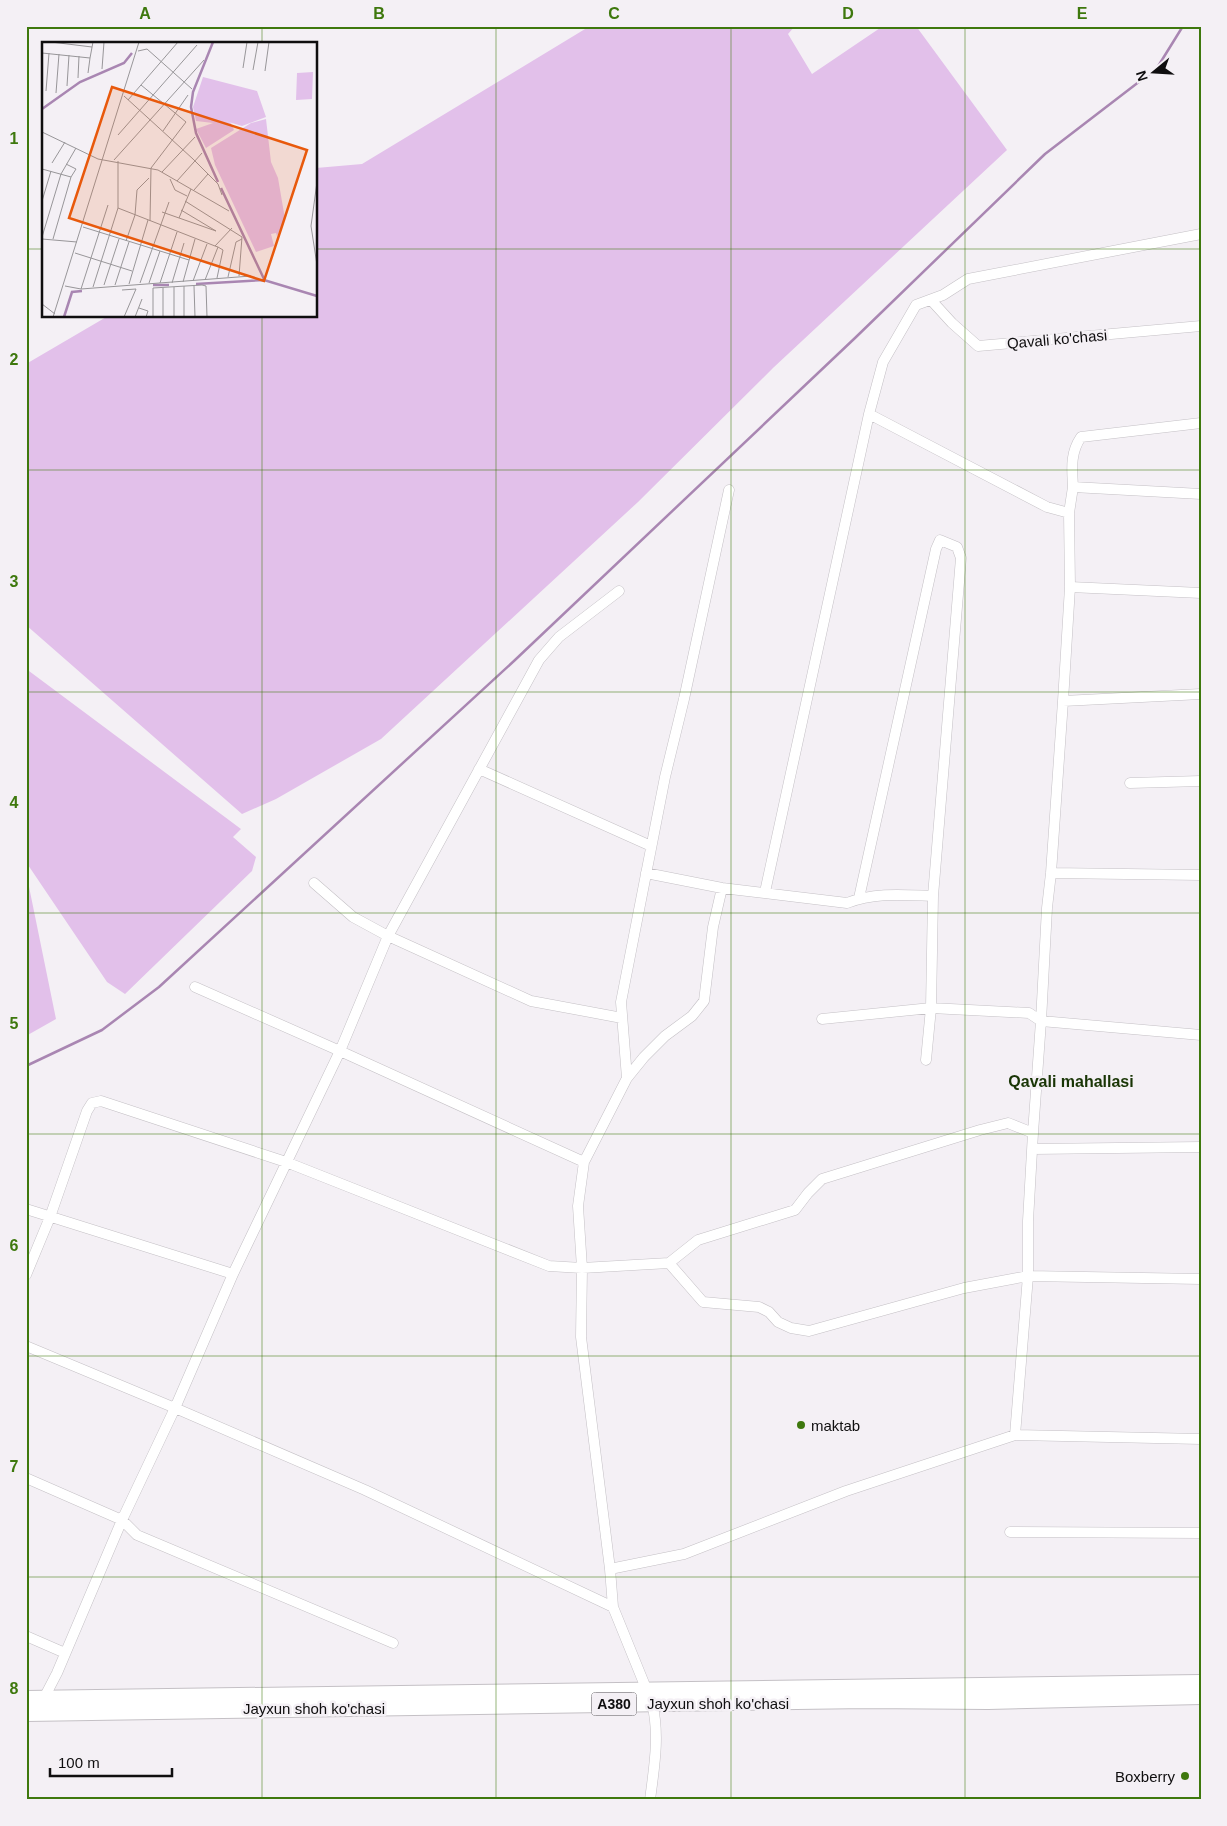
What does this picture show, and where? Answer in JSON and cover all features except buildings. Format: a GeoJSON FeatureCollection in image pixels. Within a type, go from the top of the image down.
{"type":"FeatureCollection","features":[{"type":"Feature","properties":{"kind":"highway","name":"Jayxun shoh ko'chasi"},"geometry":{"type":"LineString","coordinates":[[26,1713],[1201,1683]]}},
{"type":"Feature","properties":{"kind":"highway","name":"Jayxun shoh ko'chasi"},"geometry":{"type":"LineString","coordinates":[[26,1699],[649,1697],[774,1703],[866,1700],[988,1701],[1201,1696]]}},
{"type":"Feature","properties":{"kind":"street"},"geometry":{"type":"LineString","coordinates":[[765,892],[883,362],[916,305],[943,295],[968,279],[1201,234]]}},
{"type":"Feature","properties":{"kind":"street","name":"Qavali ko'chasi"},"geometry":{"type":"LineString","coordinates":[[931,300],[952,323],[978,346],[1201,326]]}},
{"type":"Feature","properties":{"kind":"street"},"geometry":{"type":"LineString","coordinates":[[870,414],[1047,508],[1069,513]]}},
{"type":"Feature","properties":{"kind":"street"},"geometry":{"type":"LineString","coordinates":[[1015,1435],[1028,1276],[1028,1221],[1033,1133],[1070,587],[1069,513],[1073,487],[1072,462],[1076,445],[1081,437],[1201,423]]}},
{"type":"Feature","properties":{"kind":"street"},"geometry":{"type":"LineString","coordinates":[[1073,487],[1201,494]]}},
{"type":"Feature","properties":{"kind":"street"},"geometry":{"type":"LineString","coordinates":[[627,1078],[621,1002],[665,777],[684,699],[729,490]]}},
{"type":"Feature","properties":{"kind":"street"},"geometry":{"type":"LineString","coordinates":[[859,898],[936,549],[940,540],[957,547],[961,558],[933,896],[931,1008],[926,1060]]}},
{"type":"Feature","properties":{"kind":"street"},"geometry":{"type":"LineString","coordinates":[[1070,587],[1201,593]]}},
{"type":"Feature","properties":{"kind":"street"},"geometry":{"type":"LineString","coordinates":[[44,1698],[122,1520],[175,1408],[233,1274],[340,1051],[388,936],[538,660],[559,637],[619,591]]}},
{"type":"Feature","properties":{"kind":"street"},"geometry":{"type":"LineString","coordinates":[[1063,701],[1201,694]]}},
{"type":"Feature","properties":{"kind":"street"},"geometry":{"type":"LineString","coordinates":[[479,769],[651,846]]}},
{"type":"Feature","properties":{"kind":"street"},"geometry":{"type":"LineString","coordinates":[[1130,783],[1201,781]]}},
{"type":"Feature","properties":{"kind":"street"},"geometry":{"type":"LineString","coordinates":[[646,873],[722,888],[847,903],[859,898],[888,894],[933,896]]}},
{"type":"Feature","properties":{"kind":"street"},"geometry":{"type":"LineString","coordinates":[[1051,873],[1201,875]]}},
{"type":"Feature","properties":{"kind":"street"},"geometry":{"type":"LineString","coordinates":[[314,883],[352,917],[388,936],[531,1001],[622,1018]]}},
{"type":"Feature","properties":{"kind":"street"},"geometry":{"type":"LineString","coordinates":[[650,1800],[656,1748],[656,1716],[613,1607],[581,1337],[582,1268],[578,1206],[584,1162],[627,1078],[658,1043],[692,1016],[704,1002],[713,927],[722,888]]}},
{"type":"Feature","properties":{"kind":"street"},"geometry":{"type":"LineString","coordinates":[[195,987],[584,1162]]}},
{"type":"Feature","properties":{"kind":"street"},"geometry":{"type":"LineString","coordinates":[[822,1020],[931,1008],[1029,1013],[1041,1020],[1201,1035]]}},
{"type":"Feature","properties":{"kind":"street"},"geometry":{"type":"LineString","coordinates":[[26,1275],[50,1217],[87,1111],[92,1103],[101,1101],[286,1162],[549,1266],[582,1268],[669,1263],[698,1240],[795,1210],[822,1180],[980,1130],[1008,1123],[1033,1133]]}},
{"type":"Feature","properties":{"kind":"street"},"geometry":{"type":"LineString","coordinates":[[1033,1150],[1201,1146]]}},
{"type":"Feature","properties":{"kind":"street"},"geometry":{"type":"LineString","coordinates":[[26,1209],[233,1274]]}},
{"type":"Feature","properties":{"kind":"street"},"geometry":{"type":"LineString","coordinates":[[669,1263],[703,1302],[758,1307],[769,1312],[778,1322],[784,1325],[809,1331],[964,1288],[1028,1276],[1201,1279]]}},
{"type":"Feature","properties":{"kind":"street"},"geometry":{"type":"LineString","coordinates":[[26,1346],[365,1490],[613,1607]]}},
{"type":"Feature","properties":{"kind":"street"},"geometry":{"type":"LineString","coordinates":[[610,1569],[684,1554],[846,1491],[1015,1435],[1201,1439]]}},
{"type":"Feature","properties":{"kind":"street"},"geometry":{"type":"LineString","coordinates":[[26,1478],[122,1520],[137,1535],[393,1643]]}},
{"type":"Feature","properties":{"kind":"street"},"geometry":{"type":"LineString","coordinates":[[1010,1532],[1201,1532]]}},
{"type":"Feature","properties":{"kind":"street"},"geometry":{"type":"LineString","coordinates":[[26,1636],[65,1653]]}},
{"type":"Feature","properties":{"kind":"shaded area"},"geometry":{"type":"Polygon","coordinates":[[[590,26],[795,26],[788,34],[812,74],[883,26],[916,26],[1007,150],[773,368],[638,502],[381,739],[276,799],[242,814],[26,625],[26,364],[105,318],[318,318],[318,168],[362,164],[590,26]]]}},
{"type":"Feature","properties":{"kind":"shaded area"},"geometry":{"type":"Polygon","coordinates":[[[29,671],[241,829],[233,837],[256,857],[252,871],[125,994],[107,982],[26,862],[26,674],[29,671]]]}},
{"type":"Feature","properties":{"kind":"shaded area"},"geometry":{"type":"Polygon","coordinates":[[[26,872],[56,1019],[26,1036],[26,872]]]}},
{"type":"Feature","properties":{"kind":"waterway"},"geometry":{"type":"LineString","coordinates":[[26,1066],[102,1030],[159,987],[515,660],[855,338],[1045,154],[1157,68],[1183,26]]}},
{"type":"Feature","properties":{"kind":"place","name":"maktab"},"geometry":{"type":"Point","coordinates":[801,1425]}},
{"type":"Feature","properties":{"kind":"place","name":"Boxberry"},"geometry":{"type":"Point","coordinates":[1185,1776]}},
{"type":"Feature","properties":{"kind":"district","name":"Qavali mahallasi"},"geometry":{"type":"Point","coordinates":[1071,1081]}}]}
